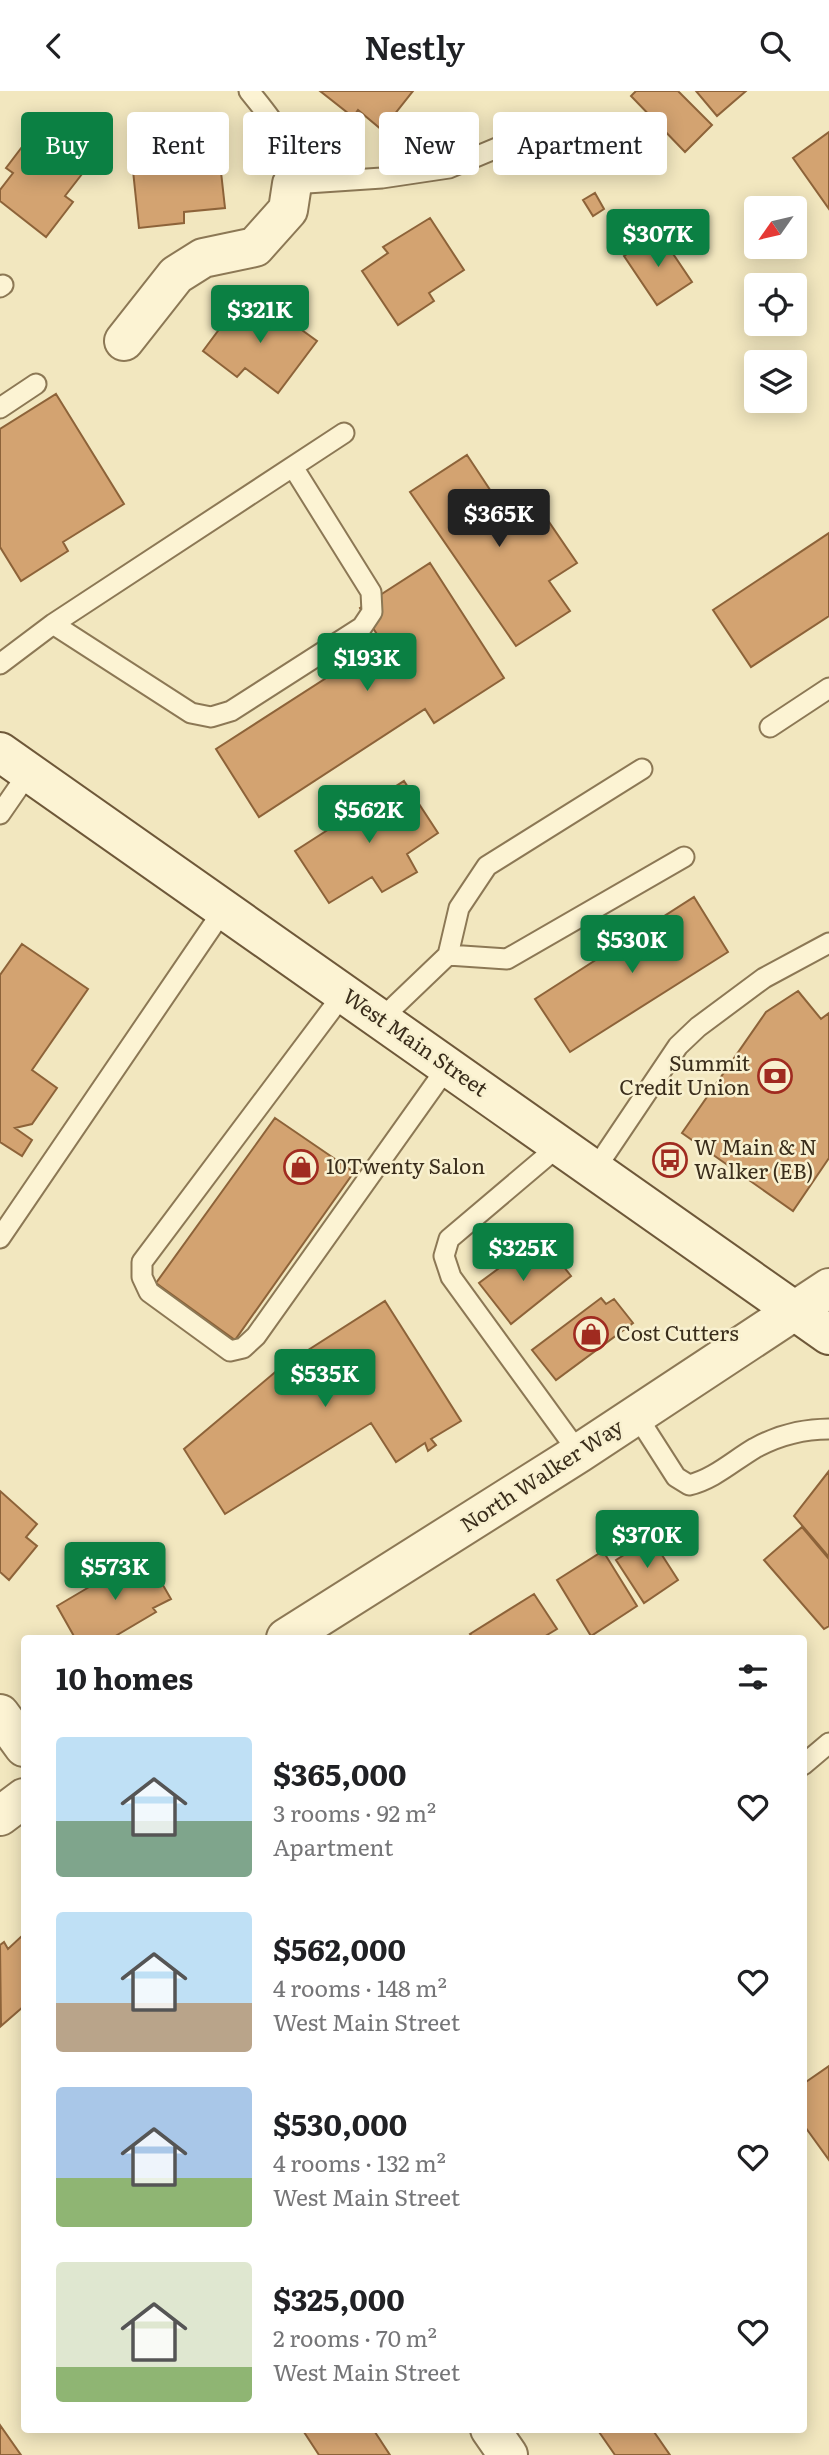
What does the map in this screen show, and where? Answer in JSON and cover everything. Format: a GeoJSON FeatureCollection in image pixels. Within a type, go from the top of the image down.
{"type":"FeatureCollection","features":[{"type":"Feature","properties":{"kind":"street"},"geometry":{"type":"LineString","coordinates":[[124,341],[176,275],[203,258],[255,247],[288,210],[292,184]]}},
{"type":"Feature","properties":{"kind":"street","name":"West Main Street"},"geometry":{"type":"LineString","coordinates":[[15,762],[596,1168],[829,1335]]}},
{"type":"Feature","properties":{"kind":"street","name":"North Walker Way"},"geometry":{"type":"LineString","coordinates":[[291,1635],[637,1416],[829,1288]]}},
{"type":"Feature","properties":{"kind":"street"},"geometry":{"type":"LineString","coordinates":[[0,1714],[21,1743]]}},
{"type":"Feature","properties":{"kind":"street"},"geometry":{"type":"LineString","coordinates":[[0,1816],[21,1800]]}},
{"type":"Feature","properties":{"kind":"street"},"geometry":{"type":"LineString","coordinates":[[493,2433],[508,2455]]}},
{"type":"Feature","properties":{"kind":"lane"},"geometry":{"type":"LineString","coordinates":[[249,91],[275,123],[295,170],[292,184],[382,178],[449,167],[493,149]]}},
{"type":"Feature","properties":{"kind":"lane"},"geometry":{"type":"LineString","coordinates":[[0,408],[36,384]]}},
{"type":"Feature","properties":{"kind":"lane"},"geometry":{"type":"LineString","coordinates":[[0,664],[53,624],[344,433]]}},
{"type":"Feature","properties":{"kind":"lane"},"geometry":{"type":"LineString","coordinates":[[53,624],[191,713],[211,717],[231,711],[362,627],[372,612],[371,592],[293,467]]}},
{"type":"Feature","properties":{"kind":"lane"},"geometry":{"type":"LineString","coordinates":[[770,727],[829,688]]}},
{"type":"Feature","properties":{"kind":"lane"},"geometry":{"type":"LineString","coordinates":[[0,814],[15,762]]}},
{"type":"Feature","properties":{"kind":"lane"},"geometry":{"type":"LineString","coordinates":[[381,1019],[448,955],[459,908],[487,866],[642,769]]}},
{"type":"Feature","properties":{"kind":"lane"},"geometry":{"type":"LineString","coordinates":[[448,955],[507,959],[684,857]]}},
{"type":"Feature","properties":{"kind":"lane"},"geometry":{"type":"LineString","coordinates":[[0,1238],[224,909]]}},
{"type":"Feature","properties":{"kind":"lane"},"geometry":{"type":"LineString","coordinates":[[596,1168],[678,1046],[698,1027],[764,978],[829,943]]}},
{"type":"Feature","properties":{"kind":"lane"},"geometry":{"type":"LineString","coordinates":[[344,993],[142,1262],[142,1277],[149,1292],[230,1351],[243,1348],[256,1336],[448,1066]]}},
{"type":"Feature","properties":{"kind":"lane"},"geometry":{"type":"LineString","coordinates":[[560,1145],[449,1239],[444,1256],[451,1277],[579,1453]]}},
{"type":"Feature","properties":{"kind":"lane"},"geometry":{"type":"LineString","coordinates":[[637,1416],[676,1477],[688,1485],[703,1481],[756,1447],[785,1434],[829,1429]]}},
{"type":"Feature","properties":{"kind":"lane"},"geometry":{"type":"LineString","coordinates":[[807,1762],[829,1743]]}},
{"type":"Feature","properties":{"kind":"building"},"geometry":{"type":"Polygon","coordinates":[[[320,91],[413,91],[396,112],[379,112],[379,128],[365,116],[365,112],[347,112],[320,91]]]}},
{"type":"Feature","properties":{"kind":"building"},"geometry":{"type":"Polygon","coordinates":[[[636,91],[678,91],[712,125],[685,152],[667,133],[667,112],[646,112],[631,96],[636,91]]]}},
{"type":"Feature","properties":{"kind":"building"},"geometry":{"type":"Polygon","coordinates":[[[696,91],[746,91],[717,116],[696,91]]]}},
{"type":"Feature","properties":{"kind":"building"},"geometry":{"type":"Polygon","coordinates":[[[829,132],[829,209],[793,158],[829,132]]]}},
{"type":"Feature","properties":{"kind":"building"},"geometry":{"type":"Polygon","coordinates":[[[21,148],[21,175],[81,175],[65,196],[73,202],[46,237],[0,201],[0,190],[13,173],[6,168],[21,148]]]}},
{"type":"Feature","properties":{"kind":"building"},"geometry":{"type":"Polygon","coordinates":[[[133,175],[221,175],[225,208],[184,212],[184,223],[139,228],[133,175]]]}},
{"type":"Feature","properties":{"kind":"building"},"geometry":{"type":"Polygon","coordinates":[[[595,193],[604,209],[593,216],[583,200],[595,193]]]}},
{"type":"Feature","properties":{"kind":"building"},"geometry":{"type":"Polygon","coordinates":[[[430,218],[464,270],[429,293],[434,301],[398,325],[362,271],[388,253],[383,247],[430,218]]]}},
{"type":"Feature","properties":{"kind":"building"},"geometry":{"type":"Polygon","coordinates":[[[659,233],[692,282],[657,305],[624,256],[659,233]]]}},
{"type":"Feature","properties":{"kind":"building"},"geometry":{"type":"Polygon","coordinates":[[[244,296],[268,316],[274,310],[317,341],[278,393],[245,368],[237,377],[203,351],[244,296]]]}},
{"type":"Feature","properties":{"kind":"building"},"geometry":{"type":"Polygon","coordinates":[[[56,394],[124,504],[63,542],[68,551],[21,581],[0,547],[0,429],[56,394]]]}},
{"type":"Feature","properties":{"kind":"building"},"geometry":{"type":"Polygon","coordinates":[[[467,455],[508,517],[534,500],[577,563],[549,581],[570,611],[516,646],[410,492],[467,455]]]}},
{"type":"Feature","properties":{"kind":"building"},"geometry":{"type":"Polygon","coordinates":[[[829,533],[829,616],[751,667],[713,610],[829,533]]]}},
{"type":"Feature","properties":{"kind":"building"},"geometry":{"type":"Polygon","coordinates":[[[430,563],[504,678],[434,723],[425,709],[259,817],[216,749],[382,642],[360,608],[430,563]]]}},
{"type":"Feature","properties":{"kind":"building"},"geometry":{"type":"Polygon","coordinates":[[[404,781],[438,833],[407,854],[417,872],[382,892],[372,877],[329,903],[295,851],[404,781]]]}},
{"type":"Feature","properties":{"kind":"building"},"geometry":{"type":"Polygon","coordinates":[[[694,897],[728,952],[570,1052],[535,999],[694,897]]]}},
{"type":"Feature","properties":{"kind":"building"},"geometry":{"type":"Polygon","coordinates":[[[22,944],[88,989],[32,1070],[57,1088],[32,1124],[15,1128],[32,1140],[22,1156],[0,1142],[0,975],[22,944]]]}},
{"type":"Feature","properties":{"kind":"building","name":"Summit Credit Union"},"geometry":{"type":"Polygon","coordinates":[[[798,991],[821,1019],[829,1013],[829,1158],[793,1211],[682,1133],[766,1012],[798,991]]]}},
{"type":"Feature","properties":{"kind":"building"},"geometry":{"type":"Polygon","coordinates":[[[275,1118],[354,1172],[235,1340],[156,1283],[275,1118]]]}},
{"type":"Feature","properties":{"kind":"building"},"geometry":{"type":"Polygon","coordinates":[[[533,1243],[552,1267],[560,1262],[571,1276],[511,1324],[479,1283],[533,1243]]]}},
{"type":"Feature","properties":{"kind":"building"},"geometry":{"type":"Polygon","coordinates":[[[601,1298],[606,1304],[614,1299],[633,1323],[556,1380],[532,1350],[601,1298]]]}},
{"type":"Feature","properties":{"kind":"building"},"geometry":{"type":"Polygon","coordinates":[[[385,1301],[461,1421],[431,1439],[436,1445],[428,1451],[425,1443],[396,1462],[371,1423],[225,1514],[184,1449],[280,1368],[385,1301]]]}},
{"type":"Feature","properties":{"kind":"building"},"geometry":{"type":"Polygon","coordinates":[[[829,1471],[829,1557],[794,1516],[829,1471]]]}},
{"type":"Feature","properties":{"kind":"building"},"geometry":{"type":"Polygon","coordinates":[[[0,1491],[37,1524],[26,1537],[37,1546],[9,1580],[0,1572],[0,1491]]]}},
{"type":"Feature","properties":{"kind":"building"},"geometry":{"type":"Polygon","coordinates":[[[802,1527],[829,1559],[829,1626],[824,1629],[764,1560],[802,1527]]]}},
{"type":"Feature","properties":{"kind":"building"},"geometry":{"type":"Polygon","coordinates":[[[651,1538],[678,1580],[644,1603],[616,1560],[651,1538]]]}},
{"type":"Feature","properties":{"kind":"building"},"geometry":{"type":"Polygon","coordinates":[[[603,1551],[637,1606],[590,1635],[557,1580],[603,1551]]]}},
{"type":"Feature","properties":{"kind":"building"},"geometry":{"type":"Polygon","coordinates":[[[145,1554],[171,1599],[153,1608],[156,1612],[117,1635],[73,1635],[57,1606],[145,1554]]]}},
{"type":"Feature","properties":{"kind":"building"},"geometry":{"type":"Polygon","coordinates":[[[534,1594],[557,1629],[547,1635],[470,1634],[534,1594]]]}},
{"type":"Feature","properties":{"kind":"building"},"geometry":{"type":"Polygon","coordinates":[[[21,1937],[21,2009],[1,2026],[0,1945],[4,1942],[8,1949],[21,1937]]]}},
{"type":"Feature","properties":{"kind":"building"},"geometry":{"type":"Polygon","coordinates":[[[829,2066],[829,2160],[807,2130],[807,2081],[829,2066]]]}},
{"type":"Feature","properties":{"kind":"building"},"geometry":{"type":"Polygon","coordinates":[[[0,2425],[21,2455],[0,2455],[0,2425]]]}},
{"type":"Feature","properties":{"kind":"building"},"geometry":{"type":"Polygon","coordinates":[[[305,2433],[376,2433],[390,2455],[319,2455],[305,2433]]]}},
{"type":"Feature","properties":{"kind":"building"},"geometry":{"type":"Polygon","coordinates":[[[600,2433],[655,2433],[670,2455],[615,2455],[600,2433]]]}},
{"type":"Feature","properties":{"kind":"place","name":"Summit Credit Union"},"geometry":{"type":"Point","coordinates":[775,1076]}},
{"type":"Feature","properties":{"kind":"place","name":"W Main & N Walker (EB)"},"geometry":{"type":"Point","coordinates":[670,1160]}},
{"type":"Feature","properties":{"kind":"place","name":"10Twenty Salon"},"geometry":{"type":"Point","coordinates":[301,1167]}},
{"type":"Feature","properties":{"kind":"place","name":"Cost Cutters"},"geometry":{"type":"Point","coordinates":[591,1334]}}]}
